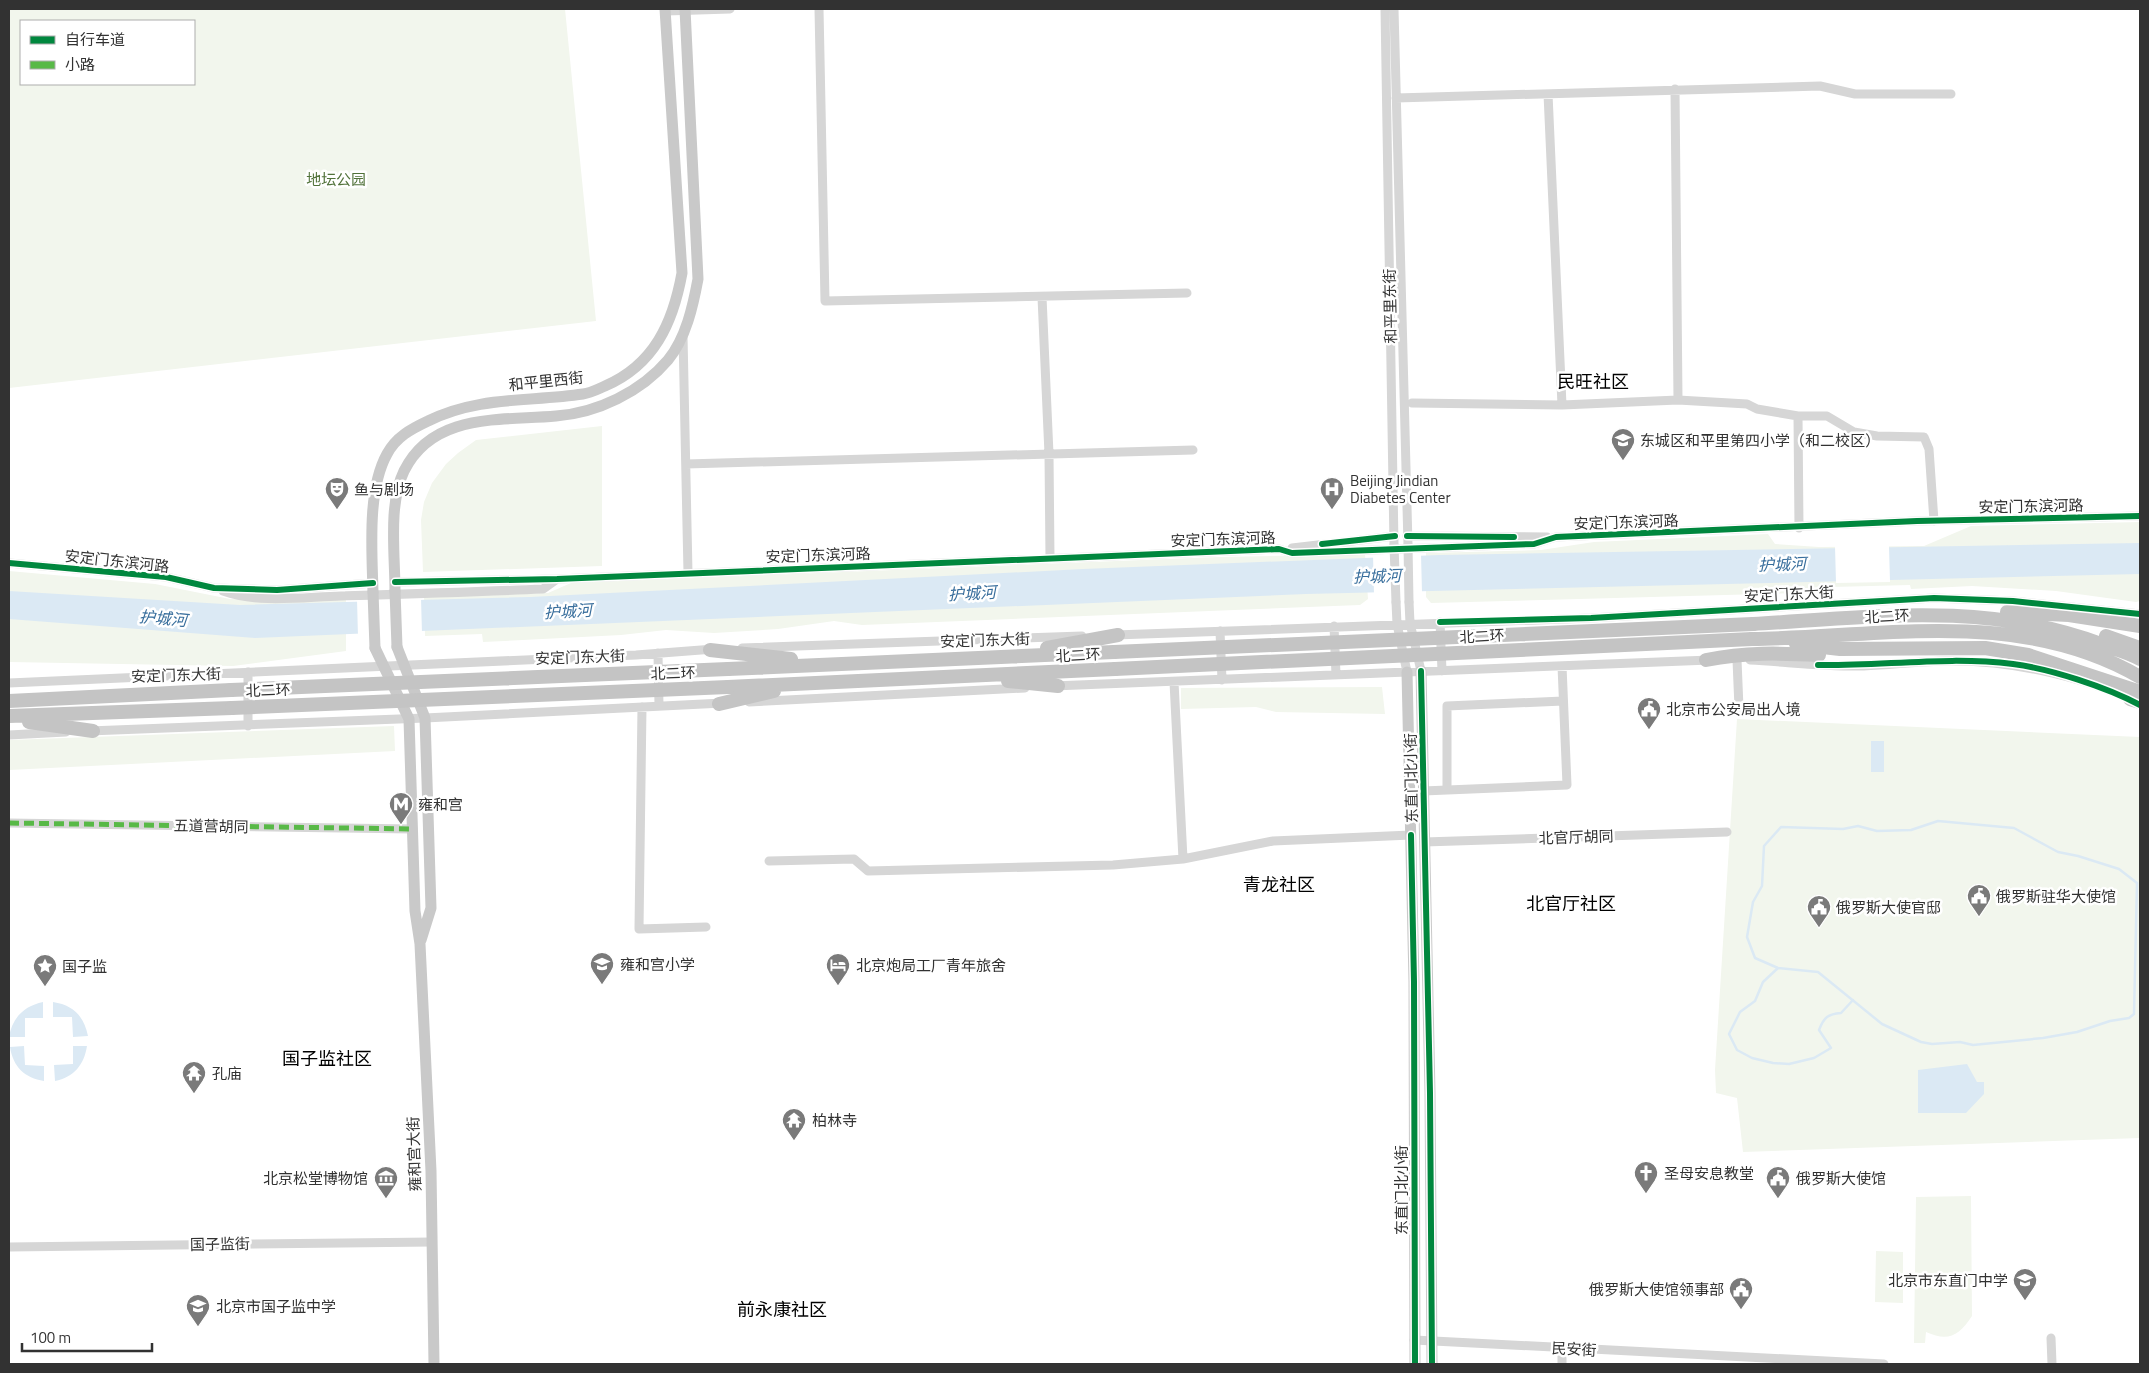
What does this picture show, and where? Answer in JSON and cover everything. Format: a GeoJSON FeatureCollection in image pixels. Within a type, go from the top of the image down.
{"type":"FeatureCollection","features":[{"type":"Feature","properties":{"kind":"highway"},"geometry":{"type":"LineString","coordinates":[[1924,614],[1986,611],[2038,612],[2140,626]]}},
{"type":"Feature","properties":{"kind":"highway"},"geometry":{"type":"LineString","coordinates":[[1924,614],[2023,621],[2081,629],[2140,648]]}},
{"type":"Feature","properties":{"kind":"highway","name":"北二环"},"geometry":{"type":"LineString","coordinates":[[9,701],[1753,624],[1924,614]]}},
{"type":"Feature","properties":{"kind":"highway"},"geometry":{"type":"LineString","coordinates":[[2023,621],[2073,633],[2140,659]]}},
{"type":"Feature","properties":{"kind":"highway","name":"北二环"},"geometry":{"type":"LineString","coordinates":[[9,718],[1970,630],[2053,643],[2080,650],[2140,677]]}},
{"type":"Feature","properties":{"kind":"highway"},"geometry":{"type":"LineString","coordinates":[[996,658],[1118,635]]}},
{"type":"Feature","properties":{"kind":"highway"},"geometry":{"type":"LineString","coordinates":[[1758,639],[1840,648],[1986,648],[2028,655],[2138,700]]}},
{"type":"Feature","properties":{"kind":"highway"},"geometry":{"type":"LineString","coordinates":[[1706,660],[1739,654],[1859,655],[1917,648]]}},
{"type":"Feature","properties":{"kind":"highway"},"geometry":{"type":"LineString","coordinates":[[710,650],[832,664]]}},
{"type":"Feature","properties":{"kind":"highway"},"geometry":{"type":"LineString","coordinates":[[955,677],[1058,686]]}},
{"type":"Feature","properties":{"kind":"highway"},"geometry":{"type":"LineString","coordinates":[[719,704],[808,683]]}},
{"type":"Feature","properties":{"kind":"highway"},"geometry":{"type":"LineString","coordinates":[[9,718],[93,731]]}},
{"type":"Feature","properties":{"kind":"main road","name":"和平里西街"},"geometry":{"type":"LineString","coordinates":[[383,666],[375,648],[373,588],[375,486],[387,454],[397,439],[446,411],[476,403],[586,394],[621,379],[644,361],[664,332],[676,305],[682,273],[665,10]]}},
{"type":"Feature","properties":{"kind":"main road"},"geometry":{"type":"LineString","coordinates":[[395,586],[394,538],[397,494],[404,471],[429,441],[444,431],[468,422],[558,416],[603,406],[639,387],[669,359],[683,332],[693,306],[698,279],[685,10]]}},
{"type":"Feature","properties":{"kind":"main road","name":"雍和宫大街"},"geometry":{"type":"LineString","coordinates":[[395,586],[398,647],[425,718],[431,908],[420,944]]}},
{"type":"Feature","properties":{"kind":"main road"},"geometry":{"type":"LineString","coordinates":[[383,666],[408,718]]}},
{"type":"Feature","properties":{"kind":"main road","name":"东直门北小街"},"geometry":{"type":"LineString","coordinates":[[1421,671],[1428,982],[1432,1364]]}},
{"type":"Feature","properties":{"kind":"main road","name":"东直门北小街"},"geometry":{"type":"LineString","coordinates":[[1407,672],[1414,982],[1415,1364]]}},
{"type":"Feature","properties":{"kind":"main road","name":"雍和宫大街"},"geometry":{"type":"LineString","coordinates":[[408,718],[415,911],[420,944],[431,1171],[434,1364]]}},
{"type":"Feature","properties":{"kind":"street"},"geometry":{"type":"LineString","coordinates":[[665,10],[730,9]]}},
{"type":"Feature","properties":{"kind":"street"},"geometry":{"type":"LineString","coordinates":[[819,9],[825,301],[1187,294]]}},
{"type":"Feature","properties":{"kind":"street","name":"和平里东街"},"geometry":{"type":"LineString","coordinates":[[1384,9],[1396,602],[1397,624],[1407,672]]}},
{"type":"Feature","properties":{"kind":"street","name":"和平里东街"},"geometry":{"type":"LineString","coordinates":[[1394,9],[1409,602],[1410,623],[1421,671]]}},
{"type":"Feature","properties":{"kind":"street"},"geometry":{"type":"LineString","coordinates":[[1396,98],[1820,86],[1855,94],[1951,94]]}},
{"type":"Feature","properties":{"kind":"street"},"geometry":{"type":"LineString","coordinates":[[1675,89],[1678,400]]}},
{"type":"Feature","properties":{"kind":"street"},"geometry":{"type":"LineString","coordinates":[[1548,94],[1562,405]]}},
{"type":"Feature","properties":{"kind":"street"},"geometry":{"type":"LineString","coordinates":[[1042,297],[1049,454],[1050,558]]}},
{"type":"Feature","properties":{"kind":"street"},"geometry":{"type":"LineString","coordinates":[[683,332],[688,573]]}},
{"type":"Feature","properties":{"kind":"street"},"geometry":{"type":"LineString","coordinates":[[1412,403],[1562,405],[1678,400],[1747,404],[1757,408],[1798,416],[1827,416],[1854,432],[1877,436],[1924,437],[1929,449],[1934,521]]}},
{"type":"Feature","properties":{"kind":"street"},"geometry":{"type":"LineString","coordinates":[[1798,416],[1799,528]]}},
{"type":"Feature","properties":{"kind":"street"},"geometry":{"type":"LineString","coordinates":[[686,464],[1193,450]]}},
{"type":"Feature","properties":{"kind":"street","name":"安定门东滨河路"},"geometry":{"type":"LineString","coordinates":[[395,586],[1280,549],[1292,553],[1534,544],[1556,537],[1934,521],[2140,516]]}},
{"type":"Feature","properties":{"kind":"street"},"geometry":{"type":"LineString","coordinates":[[1407,541],[1556,537]]}},
{"type":"Feature","properties":{"kind":"street"},"geometry":{"type":"LineString","coordinates":[[1280,549],[1395,541]]}},
{"type":"Feature","properties":{"kind":"street","name":"安定门东滨河路"},"geometry":{"type":"LineString","coordinates":[[9,563],[166,577],[214,588],[277,590],[373,588]]}},
{"type":"Feature","properties":{"kind":"street"},"geometry":{"type":"LineString","coordinates":[[214,588],[235,596],[271,598],[543,589],[557,579]]}},
{"type":"Feature","properties":{"kind":"street","name":"安定门东大街"},"geometry":{"type":"LineString","coordinates":[[9,683],[710,650],[1410,623],[1592,618],[1934,598],[2013,601],[2140,614]]}},
{"type":"Feature","properties":{"kind":"street"},"geometry":{"type":"LineString","coordinates":[[1591,665],[1592,618]]}},
{"type":"Feature","properties":{"kind":"street"},"geometry":{"type":"LineString","coordinates":[[1440,622],[1442,670]]}},
{"type":"Feature","properties":{"kind":"street"},"geometry":{"type":"LineString","coordinates":[[1334,626],[1336,675]]}},
{"type":"Feature","properties":{"kind":"street"},"geometry":{"type":"LineString","coordinates":[[1220,631],[1222,680]]}},
{"type":"Feature","properties":{"kind":"street"},"geometry":{"type":"LineString","coordinates":[[658,653],[659,706]]}},
{"type":"Feature","properties":{"kind":"street"},"geometry":{"type":"LineString","coordinates":[[9,735],[425,718],[1058,686],[1706,660],[1738,660],[1818,666],[1865,666],[1949,661],[2014,664],[2070,678],[2138,700]]}},
{"type":"Feature","properties":{"kind":"street"},"geometry":{"type":"LineString","coordinates":[[1738,660],[1739,708]]}},
{"type":"Feature","properties":{"kind":"street"},"geometry":{"type":"LineString","coordinates":[[1423,790],[1567,785],[1562,666]]}},
{"type":"Feature","properties":{"kind":"street"},"geometry":{"type":"LineString","coordinates":[[248,672],[248,726]]}},
{"type":"Feature","properties":{"kind":"street"},"geometry":{"type":"LineString","coordinates":[[1174,682],[1182,859]]}},
{"type":"Feature","properties":{"kind":"street"},"geometry":{"type":"LineString","coordinates":[[1447,790],[1447,706],[1563,701]]}},
{"type":"Feature","properties":{"kind":"street"},"geometry":{"type":"LineString","coordinates":[[642,707],[639,929],[706,927]]}},
{"type":"Feature","properties":{"kind":"street","name":"五道营胡同"},"geometry":{"type":"LineString","coordinates":[[9,823],[413,828]]}},
{"type":"Feature","properties":{"kind":"street","name":"北官厅胡同"},"geometry":{"type":"LineString","coordinates":[[1424,842],[1727,832]]}},
{"type":"Feature","properties":{"kind":"street"},"geometry":{"type":"LineString","coordinates":[[770,861],[854,859],[868,871],[1113,865],[1182,859],[1273,841],[1411,835]]}},
{"type":"Feature","properties":{"kind":"street"},"geometry":{"type":"LineString","coordinates":[[1414,982],[1428,982]]}},
{"type":"Feature","properties":{"kind":"street","name":"国子监街"},"geometry":{"type":"LineString","coordinates":[[9,1247],[432,1242]]}},
{"type":"Feature","properties":{"kind":"street"},"geometry":{"type":"LineString","coordinates":[[2051,1338],[2052,1364]]}},
{"type":"Feature","properties":{"kind":"street","name":"民安街"},"geometry":{"type":"LineString","coordinates":[[1414,1340],[1787,1362],[1884,1364]]}},
{"type":"Feature","properties":{"kind":"street"},"geometry":{"type":"LineString","coordinates":[[1562,1349],[1562,1364]]}},
{"type":"Feature","properties":{"kind":"green space","name":"地坛公园"},"geometry":{"type":"Polygon","coordinates":[[[9,9],[565,9],[596,321],[9,388],[9,9]]]}},
{"type":"Feature","properties":{"kind":"green space"},"geometry":{"type":"Polygon","coordinates":[[[602,426],[602,566],[423,572],[421,520],[424,502],[432,483],[446,464],[458,453],[476,440],[602,426]]]}},
{"type":"Feature","properties":{"kind":"green space"},"geometry":{"type":"Polygon","coordinates":[[[2140,522],[2140,601],[2136,602],[2056,591],[1972,586],[1911,589],[1910,585],[1832,587],[1831,592],[1431,603],[1426,597],[1426,553],[1541,550],[1594,542],[1768,534],[1775,544],[1819,547],[1924,546],[1971,526],[2140,522]]]}},
{"type":"Feature","properties":{"kind":"green space"},"geometry":{"type":"Polygon","coordinates":[[[1365,554],[1368,599],[1360,605],[862,625],[834,621],[778,629],[714,633],[666,630],[621,635],[483,642],[482,634],[425,636],[424,597],[548,593],[571,583],[1218,557],[1365,554]]]}},
{"type":"Feature","properties":{"kind":"green space"},"geometry":{"type":"Polygon","coordinates":[[[9,571],[155,584],[230,599],[346,600],[346,651],[233,666],[9,662],[9,571]]]}},
{"type":"Feature","properties":{"kind":"green space"},"geometry":{"type":"Polygon","coordinates":[[[1382,687],[1385,714],[1276,712],[1256,707],[1181,709],[1181,688],[1382,687]]]}},
{"type":"Feature","properties":{"kind":"green space"},"geometry":{"type":"Polygon","coordinates":[[[1737,719],[2140,737],[2140,1138],[1743,1152],[1737,1098],[1716,1093],[1715,1070],[1737,719]]]}},
{"type":"Feature","properties":{"kind":"green space"},"geometry":{"type":"Polygon","coordinates":[[[394,726],[395,751],[9,770],[9,740],[394,726]]]}},
{"type":"Feature","properties":{"kind":"green space"},"geometry":{"type":"Polygon","coordinates":[[[1971,1196],[1972,1316],[1958,1332],[1952,1335],[1941,1337],[1926,1332],[1925,1343],[1914,1343],[1916,1197],[1971,1196]]]}},
{"type":"Feature","properties":{"kind":"green space"},"geometry":{"type":"Polygon","coordinates":[[[1876,1251],[1903,1252],[1903,1303],[1875,1302],[1876,1251]]]}},
{"type":"Feature","properties":{"kind":"water","name":"护城河"},"geometry":{"type":"Polygon","coordinates":[[[2140,543],[2140,574],[1306,594],[255,638],[9,619],[9,591],[240,605],[530,597],[1083,569],[1439,555],[2140,543]]]}},
{"type":"Feature","properties":{"kind":"water"},"geometry":{"type":"Polygon","coordinates":[[[1871,741],[1884,741],[1884,772],[1871,772],[1871,741]]]}},
{"type":"Feature","properties":{"kind":"water"},"geometry":{"type":"Polygon","coordinates":[[[43,1002],[43,1018],[25,1018],[25,1037],[9,1037],[13,1024],[20,1014],[30,1006],[43,1002]]]}},
{"type":"Feature","properties":{"kind":"water"},"geometry":{"type":"Polygon","coordinates":[[[53,1002],[72,1009],[84,1023],[88,1036],[73,1037],[72,1017],[53,1017],[53,1002]]]}},
{"type":"Feature","properties":{"kind":"water"},"geometry":{"type":"Polygon","coordinates":[[[24,1046],[25,1065],[44,1066],[44,1081],[31,1077],[17,1066],[10,1047],[24,1046]]]}},
{"type":"Feature","properties":{"kind":"water"},"geometry":{"type":"Polygon","coordinates":[[[73,1046],[87,1046],[81,1064],[68,1077],[55,1081],[54,1065],[73,1064],[73,1046]]]}},
{"type":"Feature","properties":{"kind":"water"},"geometry":{"type":"Polygon","coordinates":[[[1967,1064],[1977,1082],[1984,1082],[1984,1094],[1966,1113],[1918,1113],[1918,1070],[1967,1064]]]}},
{"type":"Feature","properties":{"kind":"pier"},"geometry":{"type":"Polygon","coordinates":[[[1835,546],[1889,546],[1890,582],[1836,583],[1835,546]]]}},
{"type":"Feature","properties":{"kind":"pier"},"geometry":{"type":"Polygon","coordinates":[[[1421,554],[1422,593],[1374,594],[1373,555],[1421,554]]]}},
{"type":"Feature","properties":{"kind":"pier"},"geometry":{"type":"Polygon","coordinates":[[[421,598],[422,634],[358,637],[357,599],[421,598]]]}},
{"type":"Feature","properties":{"kind":"waterway"},"geometry":{"type":"LineString","coordinates":[[1938,821],[2014,828],[2058,852],[2078,856],[2119,869],[2137,883],[2134,1014],[2129,1018],[2110,1021],[2077,1032],[2043,1038],[1973,1045],[1960,1042],[1932,1044],[1921,1042],[1882,1024],[1818,972],[1778,968],[1755,958],[1747,937],[1753,902],[1762,886],[1764,846],[1781,827],[1843,829],[1858,826],[1877,831],[1911,830],[1938,821]]}},
{"type":"Feature","properties":{"kind":"waterway"},"geometry":{"type":"LineString","coordinates":[[1778,968],[1763,982],[1755,1001],[1740,1012],[1729,1034],[1737,1050],[1752,1058],[1773,1063],[1789,1064],[1814,1058],[1831,1048],[1819,1030],[1823,1022],[1830,1015],[1841,1013],[1853,1000]]}},
{"type":"Feature","properties":{"kind":"marked path"},"geometry":{"type":"LineString","coordinates":[[9,823],[413,829]]}},
{"type":"Feature","properties":{"kind":"cycle path"},"geometry":{"type":"LineString","coordinates":[[395,582],[557,579],[1279,549],[1292,553],[1534,544],[1556,537],[1917,521],[2140,516]]}},
{"type":"Feature","properties":{"kind":"cycle path"},"geometry":{"type":"LineString","coordinates":[[1322,544],[1395,536]]}},
{"type":"Feature","properties":{"kind":"cycle path"},"geometry":{"type":"LineString","coordinates":[[1407,536],[1514,537]]}},
{"type":"Feature","properties":{"kind":"cycle path"},"geometry":{"type":"LineString","coordinates":[[9,563],[166,577],[214,588],[277,590],[373,583]]}},
{"type":"Feature","properties":{"kind":"cycle path"},"geometry":{"type":"LineString","coordinates":[[1440,622],[1591,618],[1934,598],[2013,601],[2140,614]]}},
{"type":"Feature","properties":{"kind":"cycle path"},"geometry":{"type":"LineString","coordinates":[[1818,665],[1940,661],[2013,664],[2028,666],[2078,680],[2140,705]]}},
{"type":"Feature","properties":{"kind":"cycle path"},"geometry":{"type":"LineString","coordinates":[[1421,671],[1430,1093],[1432,1364]]}},
{"type":"Feature","properties":{"kind":"cycle path"},"geometry":{"type":"LineString","coordinates":[[1411,835],[1414,982],[1415,1364]]}},
{"type":"Feature","properties":{"kind":"place","name":"东城区和平里第四小学（和二校区）"},"geometry":{"type":"Point","coordinates":[1623,461]}},
{"type":"Feature","properties":{"kind":"place","name":"鱼与剧场"},"geometry":{"type":"Point","coordinates":[337,510]}},
{"type":"Feature","properties":{"kind":"place","name":"Beijing Jindian Diabetes Center"},"geometry":{"type":"Point","coordinates":[1332,510]}},
{"type":"Feature","properties":{"kind":"place","name":"北京市公安局出人境"},"geometry":{"type":"Point","coordinates":[1649,730]}},
{"type":"Feature","properties":{"kind":"place","name":"雍和宫"},"geometry":{"type":"Point","coordinates":[401,825]}},
{"type":"Feature","properties":{"kind":"place","name":"俄罗斯驻华大使馆"},"geometry":{"type":"Point","coordinates":[1979,917]}},
{"type":"Feature","properties":{"kind":"place","name":"俄罗斯大使官邸"},"geometry":{"type":"Point","coordinates":[1819,928]}},
{"type":"Feature","properties":{"kind":"place","name":"雍和宫小学"},"geometry":{"type":"Point","coordinates":[602,985]}},
{"type":"Feature","properties":{"kind":"place","name":"北京炮局工厂青年旅舍"},"geometry":{"type":"Point","coordinates":[838,986]}},
{"type":"Feature","properties":{"kind":"place","name":"国子监"},"geometry":{"type":"Point","coordinates":[45,987]}},
{"type":"Feature","properties":{"kind":"place","name":"孔庙"},"geometry":{"type":"Point","coordinates":[194,1094]}},
{"type":"Feature","properties":{"kind":"place","name":"柏林寺"},"geometry":{"type":"Point","coordinates":[794,1141]}},
{"type":"Feature","properties":{"kind":"place","name":"圣母安息教堂"},"geometry":{"type":"Point","coordinates":[1646,1194]}},
{"type":"Feature","properties":{"kind":"place","name":"北京松堂博物馆"},"geometry":{"type":"Point","coordinates":[386,1199]}},
{"type":"Feature","properties":{"kind":"place","name":"俄罗斯大使馆"},"geometry":{"type":"Point","coordinates":[1778,1199]}},
{"type":"Feature","properties":{"kind":"place","name":"北京市东直门中学"},"geometry":{"type":"Point","coordinates":[2025,1301]}},
{"type":"Feature","properties":{"kind":"place","name":"俄罗斯大使馆领事部"},"geometry":{"type":"Point","coordinates":[1741,1310]}},
{"type":"Feature","properties":{"kind":"place","name":"北京市国子监中学"},"geometry":{"type":"Point","coordinates":[198,1327]}},
{"type":"Feature","properties":{"kind":"district","name":"民旺社区"},"geometry":{"type":"Point","coordinates":[1593,381]}},
{"type":"Feature","properties":{"kind":"district","name":"青龙社区"},"geometry":{"type":"Point","coordinates":[1279,884]}},
{"type":"Feature","properties":{"kind":"district","name":"北官厅社区"},"geometry":{"type":"Point","coordinates":[1571,903]}},
{"type":"Feature","properties":{"kind":"district","name":"国子监社区"},"geometry":{"type":"Point","coordinates":[327,1058]}},
{"type":"Feature","properties":{"kind":"district","name":"前永康社区"},"geometry":{"type":"Point","coordinates":[782,1309]}}]}
